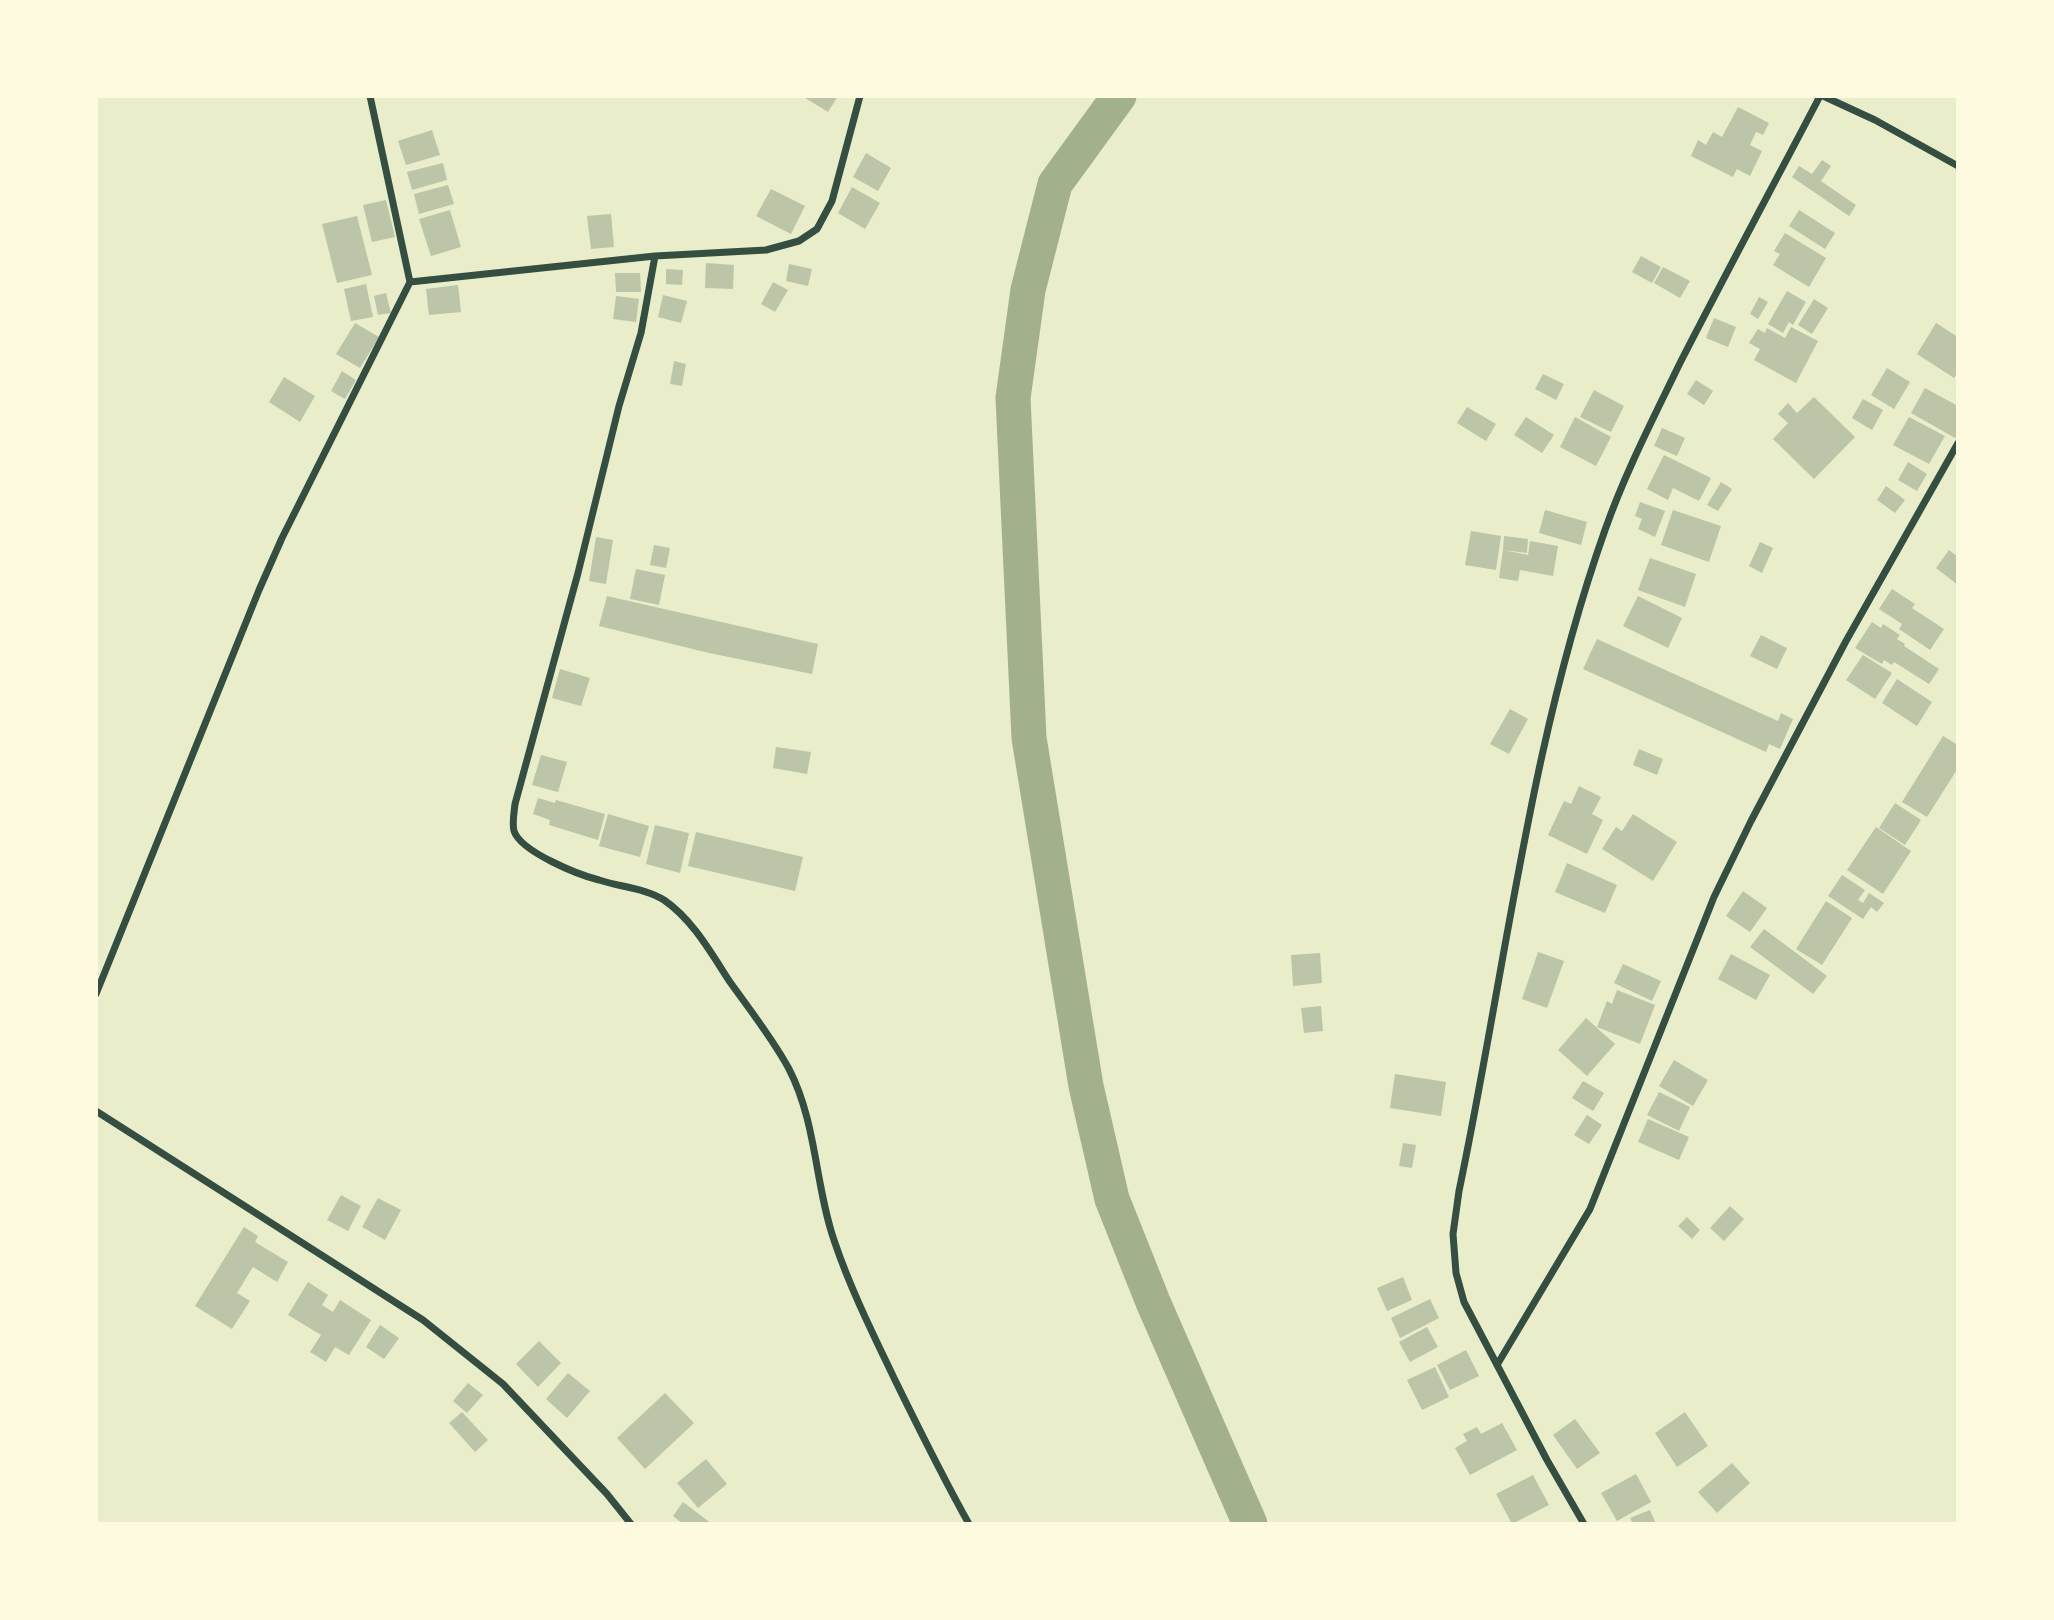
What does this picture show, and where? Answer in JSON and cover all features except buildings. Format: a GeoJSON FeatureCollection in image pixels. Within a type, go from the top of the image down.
{"type":"FeatureCollection","features":[{"type":"Feature","properties":{"kind":"street"},"geometry":{"type":"LineString","coordinates":[[96,993],[278,548],[410,282],[370,96]]}},
{"type":"Feature","properties":{"kind":"street"},"geometry":{"type":"LineString","coordinates":[[410,282],[655,256],[766,250],[799,241],[817,229],[832,201],[860,96]]}},
{"type":"Feature","properties":{"kind":"street"},"geometry":{"type":"LineString","coordinates":[[1584,1524],[1464,1302],[1456,1273],[1453,1234],[1520,869],[1563,667],[1605,529],[1642,440],[1707,310],[1822,96],[1875,120],[1958,166]]}},
{"type":"Feature","properties":{"kind":"street"},"geometry":{"type":"LineString","coordinates":[[655,256],[641,333],[619,405],[578,573],[515,804],[514,832],[533,851],[560,865],[597,880],[661,898],[679,911],[790,1070],[803,1106],[834,1240],[854,1295],[943,1478],[969,1524]]}},
{"type":"Feature","properties":{"kind":"street"},"geometry":{"type":"LineString","coordinates":[[1497,1365],[1590,1209],[1714,897],[1751,821],[1846,641],[1958,443]]}},
{"type":"Feature","properties":{"kind":"street"},"geometry":{"type":"LineString","coordinates":[[96,1111],[423,1320],[503,1384],[607,1494],[631,1524]]}},
{"type":"Feature","properties":{"kind":"waterway"},"geometry":{"type":"LineString","coordinates":[[1119,96],[1055,184],[1028,290],[1013,398],[1029,738],[1086,1086],[1112,1199],[1153,1302],[1250,1524]]}}]}
